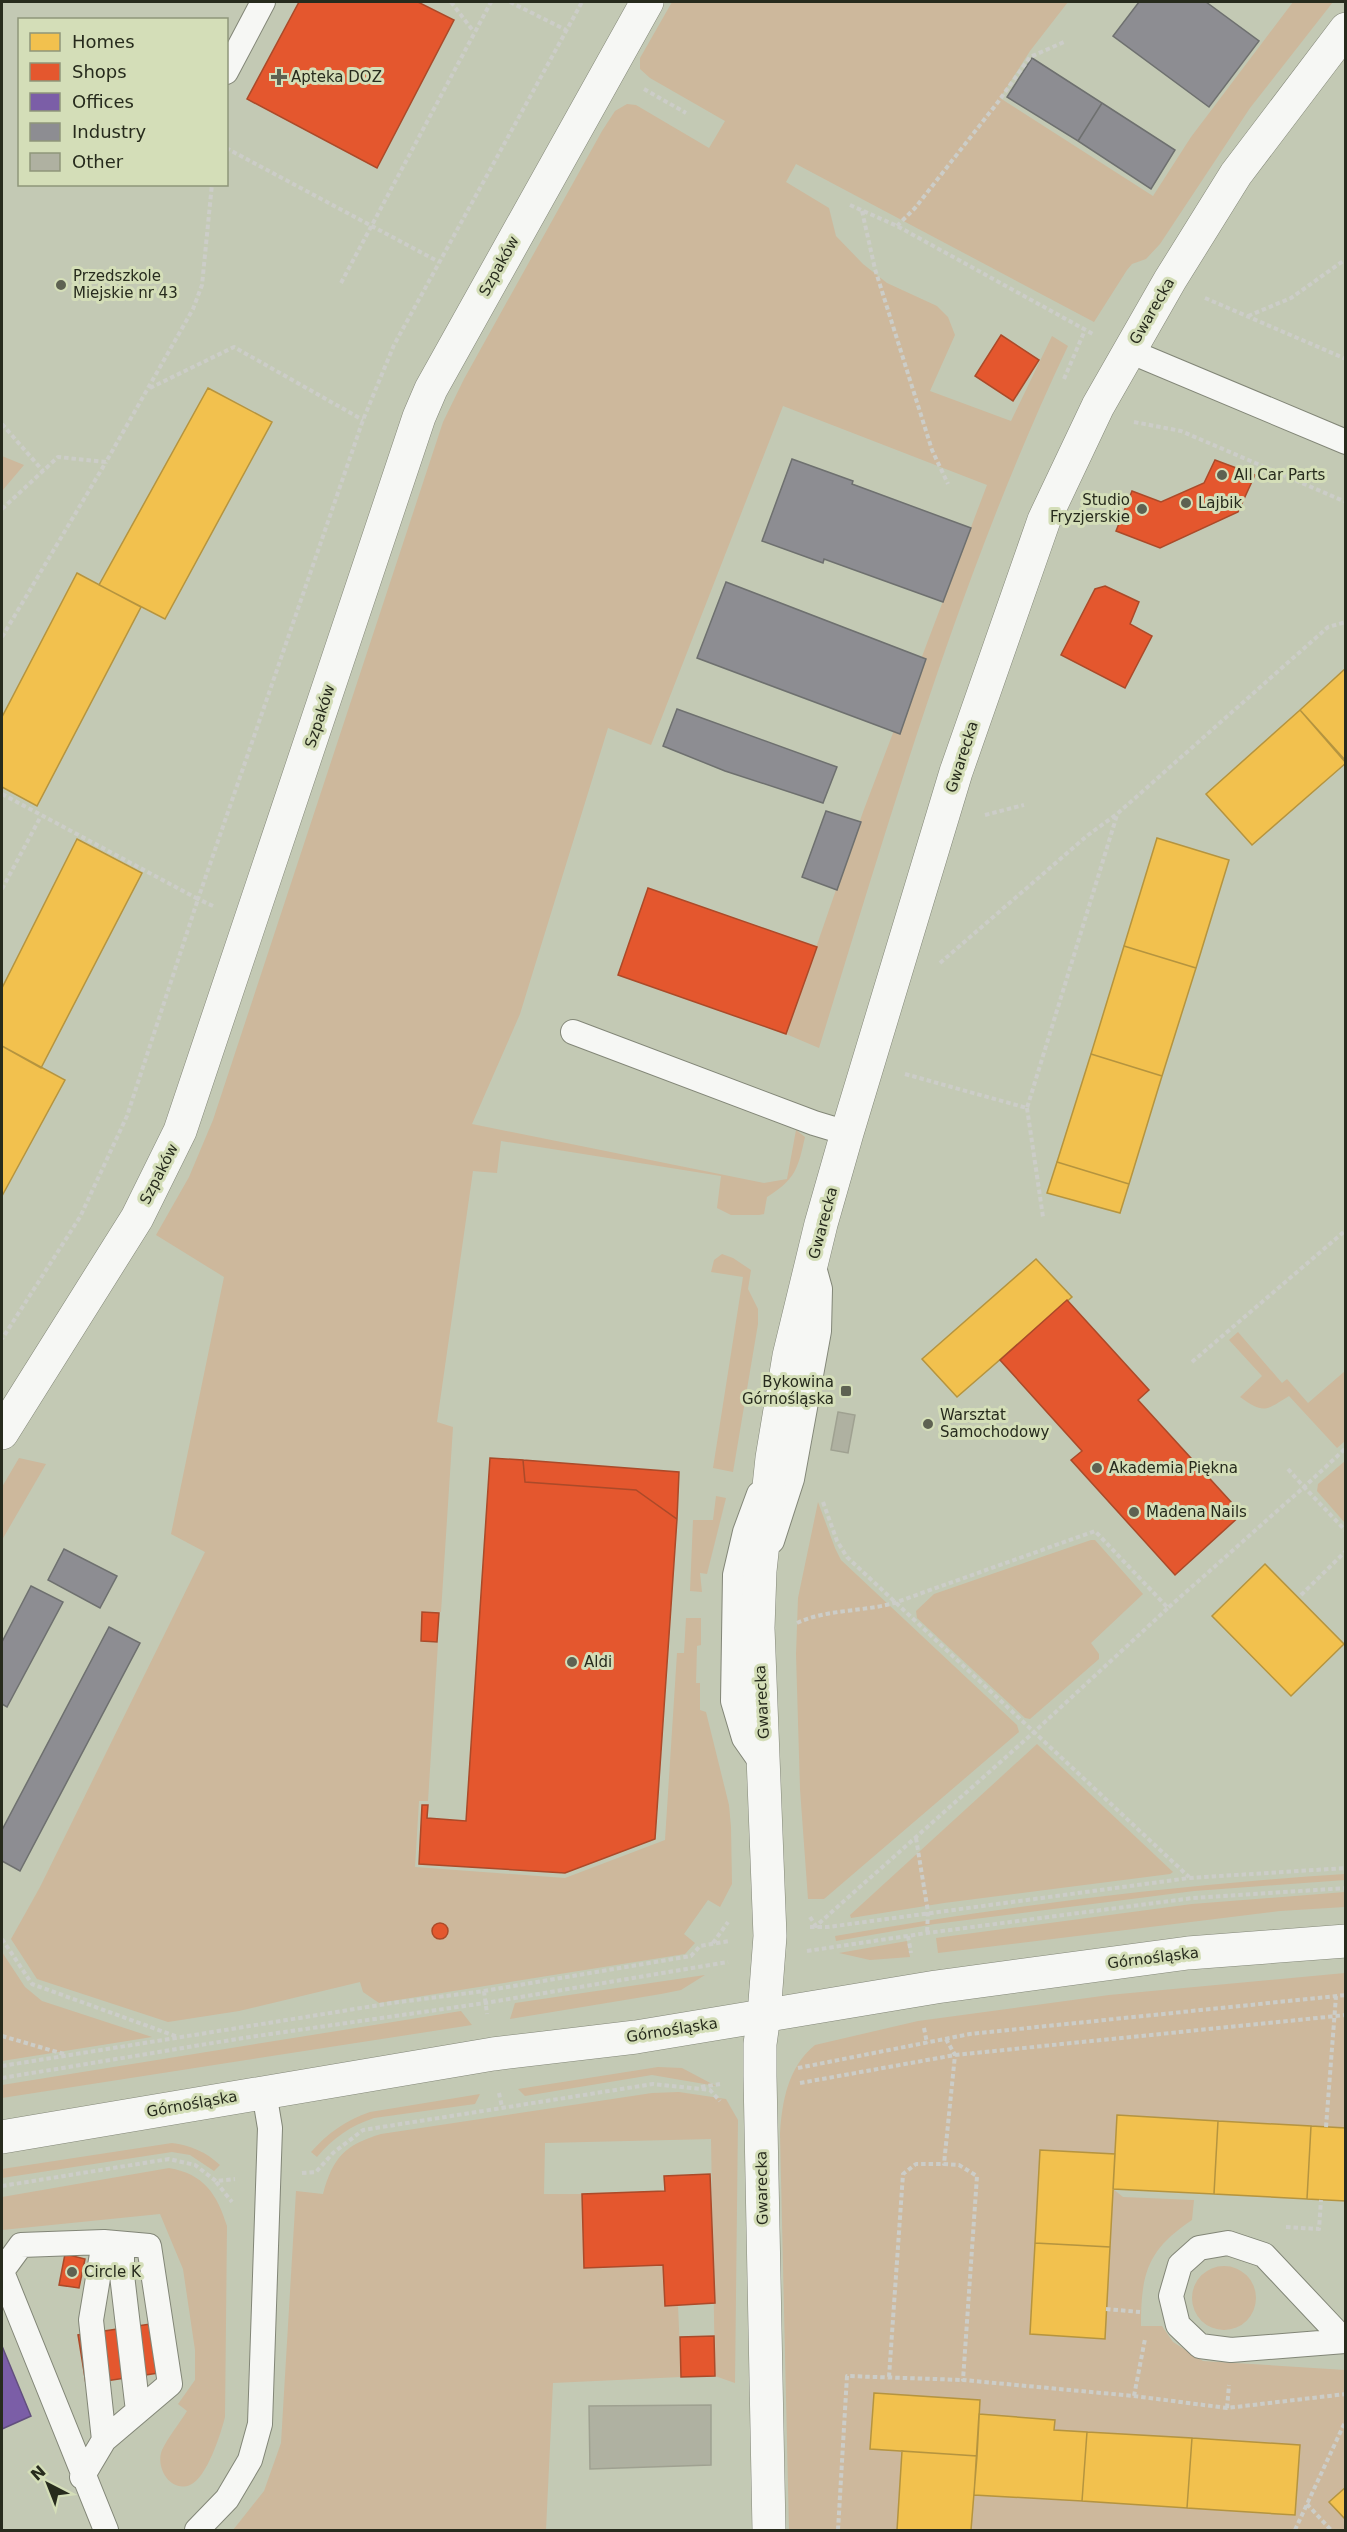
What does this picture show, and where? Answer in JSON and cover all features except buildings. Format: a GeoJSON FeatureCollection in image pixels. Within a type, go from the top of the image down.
{"type":"FeatureCollection","features":[{"type":"Feature","properties":{"kind":"street","name":"Szpaków"},"geometry":{"type":"LineString","coordinates":[[2,1433],[137,1218],[180,1131],[423,408],[436,378],[647,2]]}},
{"type":"Feature","properties":{"kind":"street","name":"Gwarecka"},"geometry":{"type":"LineString","coordinates":[[769,2530],[760,2044],[770,1946],[758,1628],[760,1571],[772,1458],[789,1356],[847,1133],[909,920],[956,772],[1044,520],[1098,406],[1236,174],[1346,29]]}},
{"type":"Feature","properties":{"kind":"street","name":"Górnośląska"},"geometry":{"type":"LineString","coordinates":[[2,2137],[493,2054],[636,2037],[936,1987],[1188,1953],[1346,1941]]}},
{"type":"Feature","properties":{"kind":"lane"},"geometry":{"type":"LineString","coordinates":[[228,68],[263,2]]}},
{"type":"Feature","properties":{"kind":"lane"},"geometry":{"type":"LineString","coordinates":[[1129,351],[1346,442]]}},
{"type":"Feature","properties":{"kind":"lane"},"geometry":{"type":"LineString","coordinates":[[573,1032],[814,1123],[847,1133]]}},
{"type":"Feature","properties":{"kind":"lane"},"geometry":{"type":"LineString","coordinates":[[760,1571],[782,1514],[792,1479],[819,1331],[820,1289],[812,1262]]}},
{"type":"Feature","properties":{"kind":"lane"},"geometry":{"type":"LineString","coordinates":[[765,1768],[744,1738],[734,1701],[735,1586],[745,1532],[772,1458]]}},
{"type":"Feature","properties":{"kind":"lane"},"geometry":{"type":"LineString","coordinates":[[197,2530],[227,2499],[249,2460],[260,2424],[270,2128],[264,2092]]}},
{"type":"Feature","properties":{"kind":"lane"},"geometry":{"type":"LineString","coordinates":[[113,2243],[122,2275],[138,2411]]}},
{"type":"Feature","properties":{"kind":"lane"},"geometry":{"type":"LineString","coordinates":[[104,2440],[91,2320],[113,2243]]}},
{"type":"Feature","properties":{"kind":"lane"},"geometry":{"type":"LineString","coordinates":[[82,2477],[104,2440],[170,2384],[149,2246],[113,2243],[21,2245],[2,2271],[82,2477],[106,2530]]}},
{"type":"Feature","properties":{"kind":"lane"},"geometry":{"type":"LineString","coordinates":[[1228,2244],[1264,2255],[1345,2341],[1232,2350],[1200,2346],[1178,2325],[1171,2296],[1180,2265],[1199,2248],[1228,2244]]}},
{"type":"Feature","properties":{"kind":"path"},"geometry":{"type":"LineString","coordinates":[[451,2],[474,32]]}},
{"type":"Feature","properties":{"kind":"path"},"geometry":{"type":"LineString","coordinates":[[341,283],[491,2]]}},
{"type":"Feature","properties":{"kind":"path"},"geometry":{"type":"LineString","coordinates":[[510,2],[566,30]]}},
{"type":"Feature","properties":{"kind":"path"},"geometry":{"type":"LineString","coordinates":[[897,226],[991,111],[1030,57],[1064,42]]}},
{"type":"Feature","properties":{"kind":"path"},"geometry":{"type":"LineString","coordinates":[[640,87],[686,113]]}},
{"type":"Feature","properties":{"kind":"path"},"geometry":{"type":"LineString","coordinates":[[228,149],[440,262]]}},
{"type":"Feature","properties":{"kind":"path"},"geometry":{"type":"LineString","coordinates":[[2,637],[106,462],[193,309],[202,285],[212,186]]}},
{"type":"Feature","properties":{"kind":"path"},"geometry":{"type":"LineString","coordinates":[[850,205],[897,226],[1084,330]]}},
{"type":"Feature","properties":{"kind":"path"},"geometry":{"type":"LineString","coordinates":[[862,211],[875,269],[932,450],[948,484]]}},
{"type":"Feature","properties":{"kind":"path"},"geometry":{"type":"LineString","coordinates":[[1248,316],[1291,298],[1346,260]]}},
{"type":"Feature","properties":{"kind":"path"},"geometry":{"type":"LineString","coordinates":[[1194,293],[1346,359]]}},
{"type":"Feature","properties":{"kind":"path"},"geometry":{"type":"LineString","coordinates":[[147,389],[234,347],[363,420]]}},
{"type":"Feature","properties":{"kind":"path"},"geometry":{"type":"LineString","coordinates":[[1129,421],[1181,431],[1346,502]]}},
{"type":"Feature","properties":{"kind":"path"},"geometry":{"type":"LineString","coordinates":[[2,424],[43,471]]}},
{"type":"Feature","properties":{"kind":"path"},"geometry":{"type":"LineString","coordinates":[[2,508],[58,457],[106,462]]}},
{"type":"Feature","properties":{"kind":"path"},"geometry":{"type":"LineString","coordinates":[[937,966],[1088,835],[1117,814],[1328,627],[1346,622]]}},
{"type":"Feature","properties":{"kind":"path"},"geometry":{"type":"LineString","coordinates":[[2,794],[198,899],[127,1116],[80,1217],[2,1339]]}},
{"type":"Feature","properties":{"kind":"path"},"geometry":{"type":"LineString","coordinates":[[1043,1217],[1027,1108],[1117,814]]}},
{"type":"Feature","properties":{"kind":"path"},"geometry":{"type":"LineString","coordinates":[[2,889],[41,816]]}},
{"type":"Feature","properties":{"kind":"path"},"geometry":{"type":"LineString","coordinates":[[904,1073],[1027,1108]]}},
{"type":"Feature","properties":{"kind":"path"},"geometry":{"type":"LineString","coordinates":[[1192,1362],[1346,1230]]}},
{"type":"Feature","properties":{"kind":"path"},"geometry":{"type":"LineString","coordinates":[[2,2078],[770,1946],[816,1926],[1033,1733],[1346,1448]]}},
{"type":"Feature","properties":{"kind":"path"},"geometry":{"type":"LineString","coordinates":[[1288,1469],[1346,1531]]}},
{"type":"Feature","properties":{"kind":"path"},"geometry":{"type":"LineString","coordinates":[[819,1494],[837,1541],[847,1557],[1189,1878]]}},
{"type":"Feature","properties":{"kind":"path"},"geometry":{"type":"LineString","coordinates":[[788,1628],[822,1615],[873,1609],[894,1603],[1095,1531],[1168,1608]]}},
{"type":"Feature","properties":{"kind":"path"},"geometry":{"type":"LineString","coordinates":[[1301,1594],[1346,1551]]}},
{"type":"Feature","properties":{"kind":"path"},"geometry":{"type":"LineString","coordinates":[[916,1837],[928,1912],[927,1933]]}},
{"type":"Feature","properties":{"kind":"path"},"geometry":{"type":"LineString","coordinates":[[816,1926],[828,1927],[1189,1878],[1346,1868]]}},
{"type":"Feature","properties":{"kind":"path"},"geometry":{"type":"LineString","coordinates":[[2,2066],[392,2003],[484,1991],[691,1956],[700,1946],[770,1946],[927,1933],[1193,1898],[1346,1888]]}},
{"type":"Feature","properties":{"kind":"path"},"geometry":{"type":"LineString","coordinates":[[2,1939],[32,1984],[180,2037]]}},
{"type":"Feature","properties":{"kind":"path"},"geometry":{"type":"LineString","coordinates":[[216,2181],[268,2174],[316,2172],[333,2153],[363,2130],[653,2084],[697,2088],[969,2034],[1346,1995]]}},
{"type":"Feature","properties":{"kind":"path"},"geometry":{"type":"LineString","coordinates":[[1326,2127],[1336,1996]]}},
{"type":"Feature","properties":{"kind":"path"},"geometry":{"type":"LineString","coordinates":[[803,2082],[955,2055],[1346,2015]]}},
{"type":"Feature","properties":{"kind":"path"},"geometry":{"type":"LineString","coordinates":[[2,2036],[68,2055]]}},
{"type":"Feature","properties":{"kind":"path"},"geometry":{"type":"LineString","coordinates":[[944,2164],[955,2055],[946,2039]]}},
{"type":"Feature","properties":{"kind":"path"},"geometry":{"type":"LineString","coordinates":[[2,2186],[169,2159],[195,2165],[216,2181],[232,2201],[235,2212]]}},
{"type":"Feature","properties":{"kind":"path"},"geometry":{"type":"LineString","coordinates":[[889,2378],[903,2174],[916,2164],[960,2164],[976,2176],[963,2380]]}},
{"type":"Feature","properties":{"kind":"path"},"geometry":{"type":"LineString","coordinates":[[1106,2309],[1149,2313]]}},
{"type":"Feature","properties":{"kind":"path"},"geometry":{"type":"LineString","coordinates":[[838,2530],[847,2376],[963,2380],[1134,2396],[1227,2408],[1346,2394]]}},
{"type":"Feature","properties":{"kind":"path"},"geometry":{"type":"LineString","coordinates":[[1295,2530],[1346,2420]]}},
{"type":"Feature","properties":{"kind":"path"},"geometry":{"type":"LineString","coordinates":[[1307,2504],[1331,2530]]}},
{"type":"Feature","properties":{"kind":"shaded area"},"geometry":{"type":"Polygon","coordinates":[[[672,2],[1068,2],[1030,51],[1000,98],[1153,196],[1191,137],[1293,2],[1333,2],[1250,108],[1160,244],[1146,259],[1132,264],[1094,322],[796,164],[786,182],[829,208],[836,236],[863,264],[887,283],[937,306],[948,317],[955,335],[930,391],[1011,421],[1052,336],[1068,346],[994,517],[961,605],[902,781],[819,1048],[786,1034],[863,812],[987,485],[783,406],[651,745],[608,728],[520,1014],[472,1124],[764,1183],[787,1179],[796,1130],[805,1137],[794,1172],[777,1191],[767,1197],[764,1214],[759,1215],[731,1215],[717,1208],[721,1176],[501,1141],[497,1173],[473,1171],[437,1422],[453,1427],[441,1612],[422,1611],[420,1642],[438,1643],[428,1801],[419,1801],[415,1867],[565,1878],[665,1840],[677,1653],[684,1653],[686,1618],[701,1618],[701,1645],[697,1646],[696,1683],[700,1683],[700,1710],[706,1712],[729,1805],[731,1827],[732,1884],[720,1907],[708,1900],[684,1934],[695,1943],[685,1954],[379,2003],[363,1992],[360,1982],[239,2011],[168,2022],[37,1979],[11,1939],[40,1887],[205,1552],[171,1534],[224,1277],[156,1235],[189,1177],[213,1120],[443,422],[464,379],[615,111],[627,104],[636,105],[709,148],[725,121],[650,78],[640,69],[640,58],[672,2]]]}},
{"type":"Feature","properties":{"kind":"shaded area"},"geometry":{"type":"Polygon","coordinates":[[[2,456],[24,465],[2,491],[2,456]]]}},
{"type":"Feature","properties":{"kind":"shaded area"},"geometry":{"type":"Polygon","coordinates":[[[722,1254],[733,1258],[751,1270],[748,1289],[758,1309],[758,1324],[733,1472],[713,1468],[743,1277],[711,1272],[714,1260],[722,1254]]]}},
{"type":"Feature","properties":{"kind":"shaded area"},"geometry":{"type":"Polygon","coordinates":[[[1238,1332],[1282,1383],[1287,1379],[1308,1403],[1345,1371],[1345,1441],[1337,1448],[1289,1396],[1265,1408],[1254,1406],[1240,1397],[1262,1376],[1229,1340],[1238,1332]]]}},
{"type":"Feature","properties":{"kind":"shaded area"},"geometry":{"type":"Polygon","coordinates":[[[19,1458],[46,1464],[2,1540],[2,1487],[19,1458]]]}},
{"type":"Feature","properties":{"kind":"shaded area"},"geometry":{"type":"Polygon","coordinates":[[[1345,1461],[1345,1523],[1317,1491],[1318,1484],[1345,1461]]]}},
{"type":"Feature","properties":{"kind":"shaded area"},"geometry":{"type":"Polygon","coordinates":[[[716,1496],[726,1498],[707,1574],[700,1573],[702,1592],[690,1591],[693,1520],[713,1520],[716,1496]]]}},
{"type":"Feature","properties":{"kind":"shaded area"},"geometry":{"type":"Polygon","coordinates":[[[818,1502],[841,1560],[1017,1725],[1019,1732],[824,1899],[808,1899],[800,1789],[796,1654],[798,1598],[818,1502]]]}},
{"type":"Feature","properties":{"kind":"shaded area"},"geometry":{"type":"Polygon","coordinates":[[[1095,1540],[1143,1594],[1091,1643],[1099,1654],[1099,1659],[1030,1719],[1025,1718],[917,1618],[916,1611],[934,1594],[1095,1540]]]}},
{"type":"Feature","properties":{"kind":"shaded area"},"geometry":{"type":"Polygon","coordinates":[[[1037,1744],[1173,1872],[851,1918],[850,1915],[1037,1744]]]}},
{"type":"Feature","properties":{"kind":"shaded area"},"geometry":{"type":"Polygon","coordinates":[[[1345,1874],[1345,1880],[1194,1891],[935,1924],[836,1941],[835,1936],[962,1915],[1089,1898],[1217,1884],[1345,1874]]]}},
{"type":"Feature","properties":{"kind":"shaded area"},"geometry":{"type":"Polygon","coordinates":[[[1345,1892],[1345,1907],[1280,1911],[938,1953],[936,1938],[1192,1904],[1345,1892]]]}},
{"type":"Feature","properties":{"kind":"shaded area"},"geometry":{"type":"Polygon","coordinates":[[[907,1941],[910,1957],[870,1960],[839,1953],[907,1941]]]}},
{"type":"Feature","properties":{"kind":"shaded area"},"geometry":{"type":"Polygon","coordinates":[[[2,1952],[25,1987],[42,2001],[152,2037],[2,2061],[2,1952]]]}},
{"type":"Feature","properties":{"kind":"shaded area"},"geometry":{"type":"Polygon","coordinates":[[[1345,1973],[1345,2128],[1117,2115],[1115,2154],[1040,2150],[1030,2334],[1105,2338],[1113,2189],[1123,2197],[1194,2200],[1192,2220],[1165,2242],[1150,2265],[1145,2278],[1141,2326],[1162,2326],[1173,2342],[1203,2361],[1345,2370],[1345,2530],[789,2530],[780,2134],[788,2085],[798,2064],[806,2054],[815,2045],[918,2021],[1109,1995],[1345,1973]]]}},
{"type":"Feature","properties":{"kind":"shaded area"},"geometry":{"type":"Polygon","coordinates":[[[705,1975],[681,1990],[510,2019],[515,2003],[705,1975]]]}},
{"type":"Feature","properties":{"kind":"shaded area"},"geometry":{"type":"Polygon","coordinates":[[[461,2011],[472,2025],[2,2098],[2,2085],[461,2011]]]}},
{"type":"Feature","properties":{"kind":"shaded area"},"geometry":{"type":"Polygon","coordinates":[[[658,2067],[682,2068],[716,2086],[652,2075],[525,2096],[518,2089],[658,2067]]]}},
{"type":"Feature","properties":{"kind":"shaded area"},"geometry":{"type":"Polygon","coordinates":[[[679,2092],[726,2099],[738,2120],[735,2383],[715,2376],[711,2139],[545,2143],[544,2194],[582,2194],[585,2268],[663,2265],[678,2305],[681,2377],[553,2383],[546,2530],[233,2530],[264,2491],[281,2443],[296,2191],[323,2194],[331,2171],[342,2154],[358,2143],[381,2134],[652,2093],[679,2092]]]}},
{"type":"Feature","properties":{"kind":"shaded area"},"geometry":{"type":"Polygon","coordinates":[[[480,2094],[475,2104],[374,2118],[342,2133],[317,2157],[311,2152],[338,2128],[370,2112],[480,2094]]]}},
{"type":"Feature","properties":{"kind":"shaded area"},"geometry":{"type":"Polygon","coordinates":[[[172,2143],[198,2150],[220,2165],[214,2171],[190,2155],[172,2152],[2,2178],[2,2169],[172,2143]]]}},
{"type":"Feature","properties":{"kind":"shaded area"},"geometry":{"type":"Polygon","coordinates":[[[169,2168],[191,2175],[207,2187],[219,2204],[227,2226],[225,2417],[202,2474],[190,2485],[183,2486],[176,2485],[166,2477],[160,2457],[164,2445],[187,2411],[178,2404],[195,2380],[195,2350],[183,2269],[160,2214],[2,2230],[2,2197],[169,2168]]]}},
{"type":"Feature","properties":{"kind":"shaded area"},"geometry":{"type":"Polygon","coordinates":[[[1224,2266],[1242,2272],[1250,2280],[1256,2298],[1250,2316],[1242,2324],[1224,2330],[1206,2324],[1198,2316],[1192,2298],[1198,2280],[1206,2272],[1224,2266]]]}},
{"type":"Feature","properties":{"kind":"place","name":"Apteka DOZ"},"geometry":{"type":"Point","coordinates":[279,77]}},
{"type":"Feature","properties":{"kind":"place","name":"Przedszkole Miejskie nr 43"},"geometry":{"type":"Point","coordinates":[61,285]}},
{"type":"Feature","properties":{"kind":"place","name":"All Car Parts"},"geometry":{"type":"Point","coordinates":[1222,475]}},
{"type":"Feature","properties":{"kind":"place","name":"Lajbik"},"geometry":{"type":"Point","coordinates":[1186,503]}},
{"type":"Feature","properties":{"kind":"place","name":"Studio Fryzjerskie"},"geometry":{"type":"Point","coordinates":[1142,509]}},
{"type":"Feature","properties":{"kind":"place","name":"Bykowina Górnośląska"},"geometry":{"type":"Point","coordinates":[846,1391]}},
{"type":"Feature","properties":{"kind":"place","name":"Warsztat Samochodowy"},"geometry":{"type":"Point","coordinates":[928,1424]}},
{"type":"Feature","properties":{"kind":"place","name":"Akademia Piękna"},"geometry":{"type":"Point","coordinates":[1097,1468]}},
{"type":"Feature","properties":{"kind":"place","name":"Madena Nails"},"geometry":{"type":"Point","coordinates":[1134,1512]}},
{"type":"Feature","properties":{"kind":"place","name":"Aldi"},"geometry":{"type":"Point","coordinates":[572,1662]}},
{"type":"Feature","properties":{"kind":"place","name":"Circle K"},"geometry":{"type":"Point","coordinates":[72,2272]}}]}
